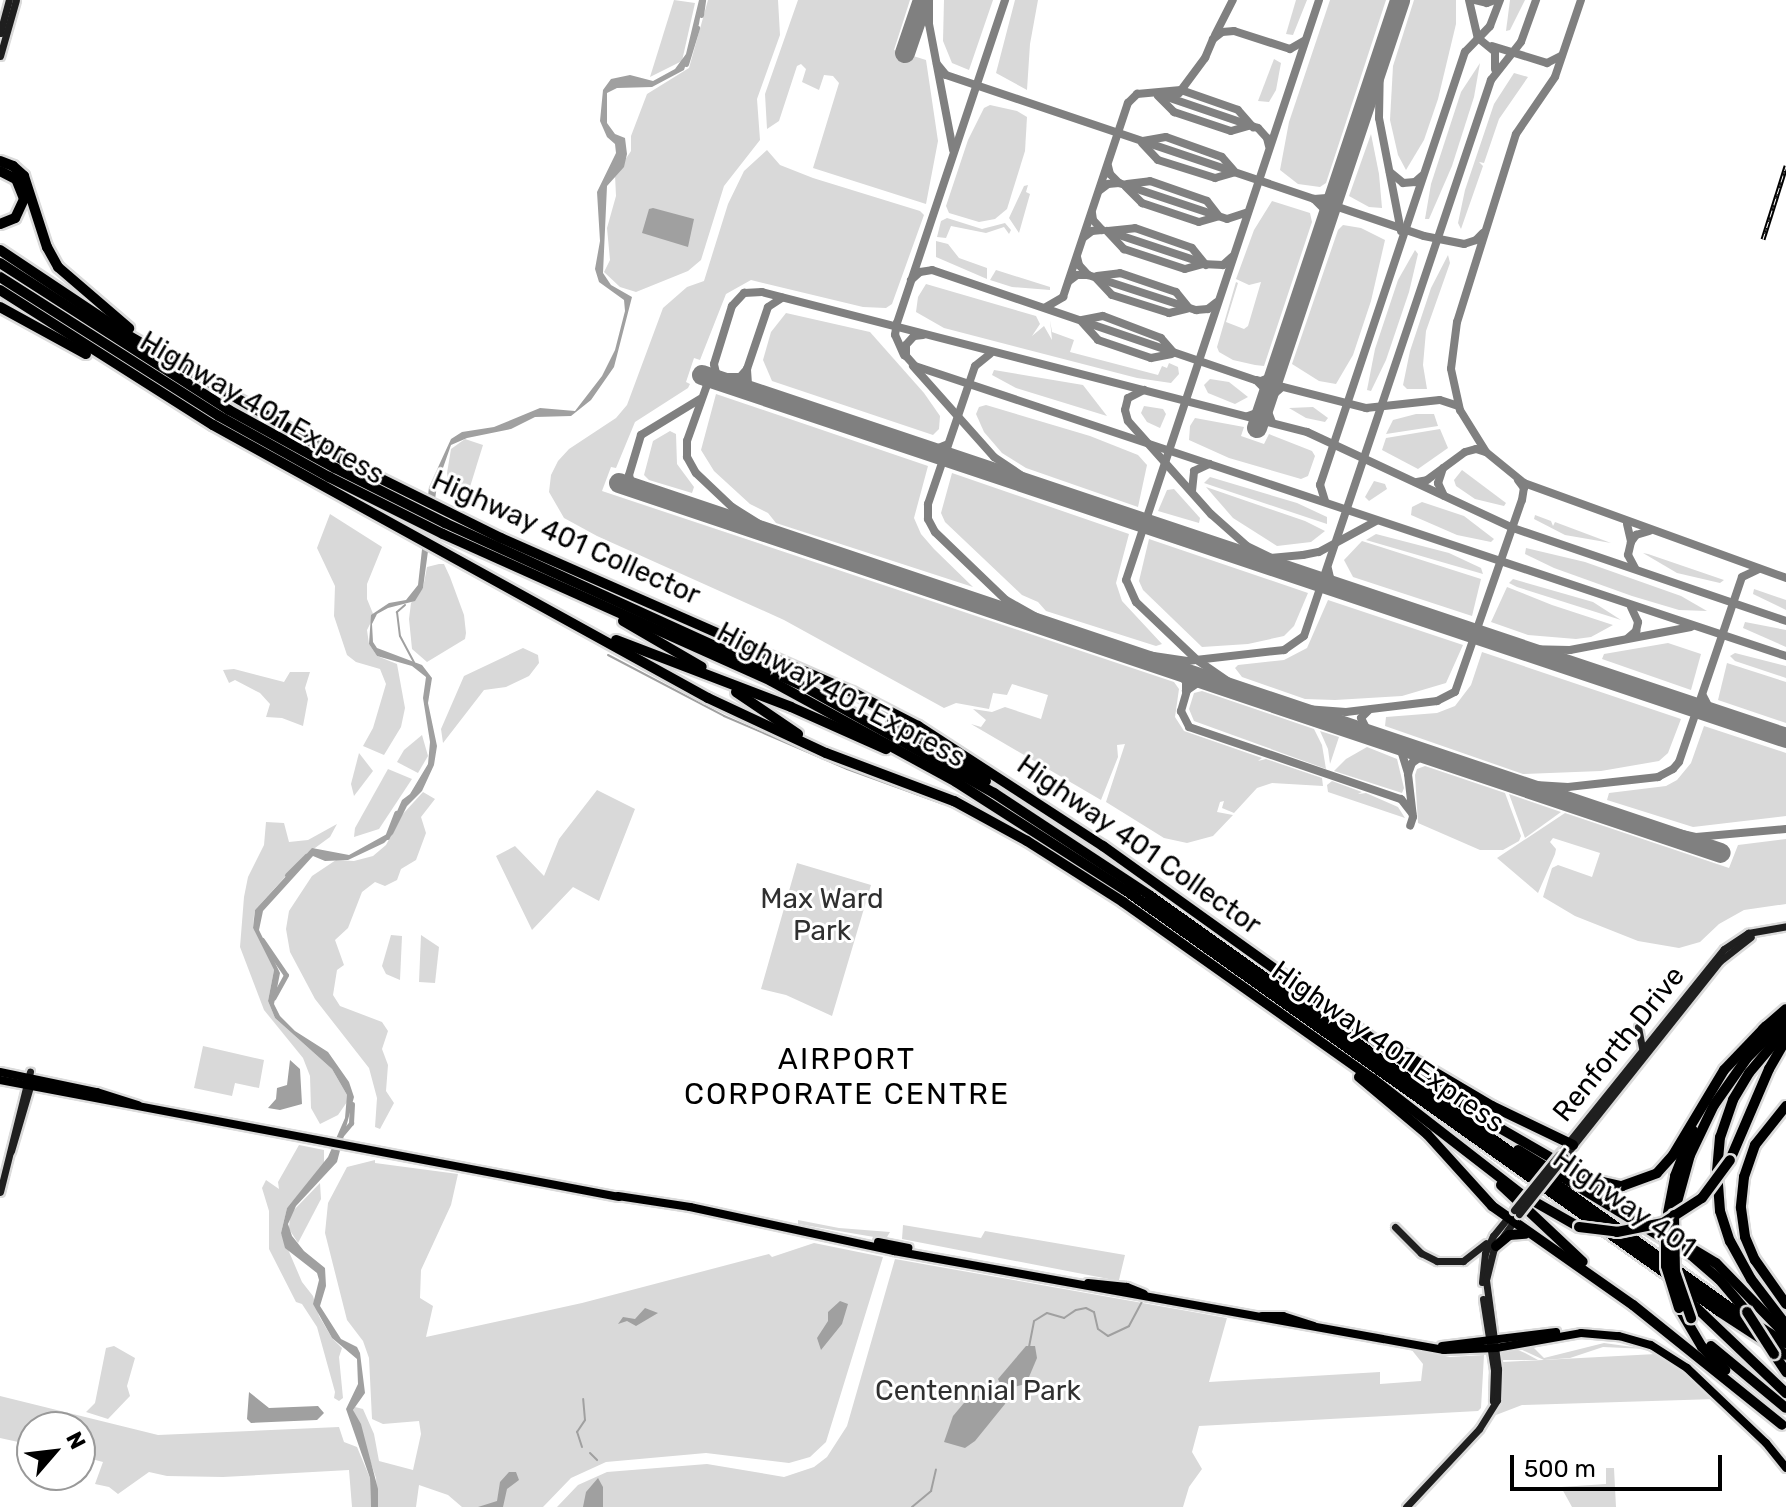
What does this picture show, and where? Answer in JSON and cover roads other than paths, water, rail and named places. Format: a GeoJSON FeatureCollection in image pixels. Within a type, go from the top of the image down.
{"type":"FeatureCollection","features":[{"type":"Feature","properties":{"kind":"highway"},"geometry":{"type":"LineString","coordinates":[[0,161],[13,166],[24,176],[47,247],[58,267],[140,342]]}},
{"type":"Feature","properties":{"kind":"highway"},"geometry":{"type":"LineString","coordinates":[[0,171],[16,179],[24,199],[15,218],[0,224]]}},
{"type":"Feature","properties":{"kind":"highway","name":"Highway 401 Collector"},"geometry":{"type":"LineString","coordinates":[[0,250],[140,342],[414,508],[852,692],[918,726],[997,775],[1509,1135]]}},
{"type":"Feature","properties":{"kind":"highway","name":"Highway 401 Express"},"geometry":{"type":"LineString","coordinates":[[0,263],[229,410],[414,508]]}},
{"type":"Feature","properties":{"kind":"highway","name":"Highway 401 Express"},"geometry":{"type":"LineString","coordinates":[[0,277],[219,416],[805,687],[1014,806],[1138,887],[1435,1098]]}},
{"type":"Feature","properties":{"kind":"highway","name":"Highway 401 Collector"},"geometry":{"type":"LineString","coordinates":[[0,290],[143,383],[548,610],[774,730],[979,813],[1039,848],[1315,1038],[1438,1127]]}},
{"type":"Feature","properties":{"kind":"highway"},"geometry":{"type":"LineString","coordinates":[[0,307],[143,383]]}},
{"type":"Feature","properties":{"kind":"highway","name":"Highway 401 Express"},"geometry":{"type":"LineString","coordinates":[[445,523],[576,594],[771,681],[878,737],[974,794],[1125,890],[1613,1236]]}},
{"type":"Feature","properties":{"kind":"highway"},"geometry":{"type":"LineString","coordinates":[[576,594],[702,667]]}},
{"type":"Feature","properties":{"kind":"highway"},"geometry":{"type":"LineString","coordinates":[[548,610],[644,652],[840,727],[974,794]]}},
{"type":"Feature","properties":{"kind":"highway"},"geometry":{"type":"LineString","coordinates":[[780,662],[924,739],[997,789],[1014,806]]}},
{"type":"Feature","properties":{"kind":"highway"},"geometry":{"type":"LineString","coordinates":[[736,692],[796,733],[898,779]]}},
{"type":"Feature","properties":{"kind":"highway"},"geometry":{"type":"LineString","coordinates":[[1329,1008],[1476,1096],[1570,1144]]}},
{"type":"Feature","properties":{"kind":"highway"},"geometry":{"type":"LineString","coordinates":[[1509,1135],[1594,1181],[1618,1186],[1642,1182],[1665,1165],[1718,1077],[1786,1009]]}},
{"type":"Feature","properties":{"kind":"highway"},"geometry":{"type":"LineString","coordinates":[[1786,1019],[1747,1058],[1714,1105],[1690,1155],[1671,1213],[1673,1262],[1691,1318],[1723,1358],[1786,1408]]}},
{"type":"Feature","properties":{"kind":"highway"},"geometry":{"type":"LineString","coordinates":[[1766,1026],[1729,1071],[1700,1117],[1680,1161],[1666,1266],[1679,1308],[1702,1347],[1784,1426]]}},
{"type":"Feature","properties":{"kind":"highway"},"geometry":{"type":"LineString","coordinates":[[1785,1331],[1740,1263],[1724,1227],[1719,1196],[1718,1150],[1731,1105],[1749,1073],[1786,1029]]}},
{"type":"Feature","properties":{"kind":"highway"},"geometry":{"type":"LineString","coordinates":[[1315,1038],[1427,1134],[1478,1194],[1514,1216],[1527,1234],[1579,1265],[1633,1305],[1784,1426]]}},
{"type":"Feature","properties":{"kind":"highway"},"geometry":{"type":"LineString","coordinates":[[1438,1127],[1521,1194],[1579,1227],[1617,1232],[1663,1223],[1702,1198],[1730,1160],[1773,1060],[1786,1040]]}},
{"type":"Feature","properties":{"kind":"highway"},"geometry":{"type":"LineString","coordinates":[[1435,1098],[1686,1251],[1719,1279],[1747,1312],[1780,1354],[1786,1372]]}},
{"type":"Feature","properties":{"kind":"highway","name":"Highway 401"},"geometry":{"type":"LineString","coordinates":[[1435,1098],[1786,1344]]}},
{"type":"Feature","properties":{"kind":"highway"},"geometry":{"type":"LineString","coordinates":[[1786,1108],[1755,1145],[1744,1177],[1741,1208],[1751,1252],[1786,1301]]}},
{"type":"Feature","properties":{"kind":"highway"},"geometry":{"type":"LineString","coordinates":[[1438,1127],[1633,1305]]}},
{"type":"Feature","properties":{"kind":"highway"},"geometry":{"type":"LineString","coordinates":[[1509,1135],[1708,1257],[1785,1331]]}},
{"type":"Feature","properties":{"kind":"highway"},"geometry":{"type":"LineString","coordinates":[[1719,1196],[1740,1253],[1786,1314]]}},
{"type":"Feature","properties":{"kind":"highway"},"geometry":{"type":"LineString","coordinates":[[1495,1241],[1509,1235],[1527,1234]]}},
{"type":"Feature","properties":{"kind":"highway"},"geometry":{"type":"LineString","coordinates":[[1613,1236],[1707,1315],[1786,1393]]}},
{"type":"Feature","properties":{"kind":"highway","name":"Highway 401"},"geometry":{"type":"LineString","coordinates":[[1613,1236],[1780,1354]]}},
{"type":"Feature","properties":{"kind":"main road"},"geometry":{"type":"LineString","coordinates":[[0,33],[9,0]]}},
{"type":"Feature","properties":{"kind":"main road"},"geometry":{"type":"LineString","coordinates":[[0,56],[16,0]]}},
{"type":"Feature","properties":{"kind":"main road","name":"Renforth Drive"},"geometry":{"type":"LineString","coordinates":[[1406,1507],[1479,1429],[1493,1404],[1493,1345],[1486,1280],[1495,1241],[1641,1050],[1731,942],[1757,929],[1786,929]]}},
{"type":"Feature","properties":{"kind":"main road","name":"Renforth Drive"},"geometry":{"type":"LineString","coordinates":[[1570,1144],[1728,952],[1756,934],[1786,929]]}},
{"type":"Feature","properties":{"kind":"main road"},"geometry":{"type":"LineString","coordinates":[[1638,1027],[1641,1050]]}},
{"type":"Feature","properties":{"kind":"main road"},"geometry":{"type":"LineString","coordinates":[[0,1072],[131,1106],[918,1250],[924,1254],[1086,1283],[1119,1285],[1140,1290],[1144,1294],[1262,1316],[1283,1316],[1313,1326],[1361,1331],[1415,1344],[1464,1351],[1601,1328],[1659,1344],[1689,1363],[1786,1461]]}},
{"type":"Feature","properties":{"kind":"main road"},"geometry":{"type":"LineString","coordinates":[[0,1080],[30,1078]]}},
{"type":"Feature","properties":{"kind":"main road"},"geometry":{"type":"LineString","coordinates":[[0,1192],[30,1078]]}},
{"type":"Feature","properties":{"kind":"main road"},"geometry":{"type":"LineString","coordinates":[[1395,1227],[1421,1253],[1447,1262],[1469,1258],[1495,1241]]}},
{"type":"Feature","properties":{"kind":"main road"},"geometry":{"type":"LineString","coordinates":[[1490,1330],[1530,1338]]}},
{"type":"Feature","properties":{"kind":"main road"},"geometry":{"type":"LineString","coordinates":[[1544,1336],[1602,1333],[1637,1340],[1664,1352],[1697,1376],[1786,1468]]}},
{"type":"Feature","properties":{"kind":"main road"},"geometry":{"type":"LineString","coordinates":[[1493,1345],[1513,1337]]}},
{"type":"Feature","properties":{"kind":"waterway"},"geometry":{"type":"LineString","coordinates":[[701,15],[703,0]]}},
{"type":"Feature","properties":{"kind":"waterway"},"geometry":{"type":"LineString","coordinates":[[686,64],[697,28]]}},
{"type":"Feature","properties":{"kind":"waterway"},"geometry":{"type":"LineString","coordinates":[[405,605],[397,612],[400,636],[414,662]]}},
{"type":"Feature","properties":{"kind":"waterway"},"geometry":{"type":"LineString","coordinates":[[608,655],[724,716],[847,769],[943,804]]}},
{"type":"Feature","properties":{"kind":"waterway"},"geometry":{"type":"LineString","coordinates":[[387,837],[396,813]]}},
{"type":"Feature","properties":{"kind":"waterway"},"geometry":{"type":"LineString","coordinates":[[287,875],[306,856]]}},
{"type":"Feature","properties":{"kind":"waterway"},"geometry":{"type":"LineString","coordinates":[[262,940],[286,975],[273,998]]}},
{"type":"Feature","properties":{"kind":"waterway"},"geometry":{"type":"LineString","coordinates":[[341,1135],[351,1123],[352,1104]]}},
{"type":"Feature","properties":{"kind":"waterway"},"geometry":{"type":"LineString","coordinates":[[1029,1347],[1034,1321],[1047,1313],[1064,1318],[1086,1308],[1094,1312],[1098,1329],[1108,1336],[1129,1326],[1142,1302]]}},
{"type":"Feature","properties":{"kind":"waterway"},"geometry":{"type":"LineString","coordinates":[[582,1447],[577,1432],[585,1420],[583,1399]]}},
{"type":"Feature","properties":{"kind":"waterway"},"geometry":{"type":"LineString","coordinates":[[590,1453],[597,1460]]}},
{"type":"Feature","properties":{"kind":"waterway"},"geometry":{"type":"LineString","coordinates":[[912,1507],[931,1491],[936,1470]]}},
{"type":"Feature","properties":{"kind":"railway"},"geometry":{"type":"LineString","coordinates":[[1763,239],[1786,166]]}},
{"type":"Feature","properties":{"kind":"district","name":"AIRPORT CORPORATE CENTRE"},"geometry":{"type":"Point","coordinates":[847,1076]}},
{"type":"Feature","properties":{"kind":"park label","name":"Max Ward Park"},"geometry":{"type":"Point","coordinates":[822,915]}},
{"type":"Feature","properties":{"kind":"park label","name":"Centennial Park"},"geometry":{"type":"Point","coordinates":[978,1391]}}]}
